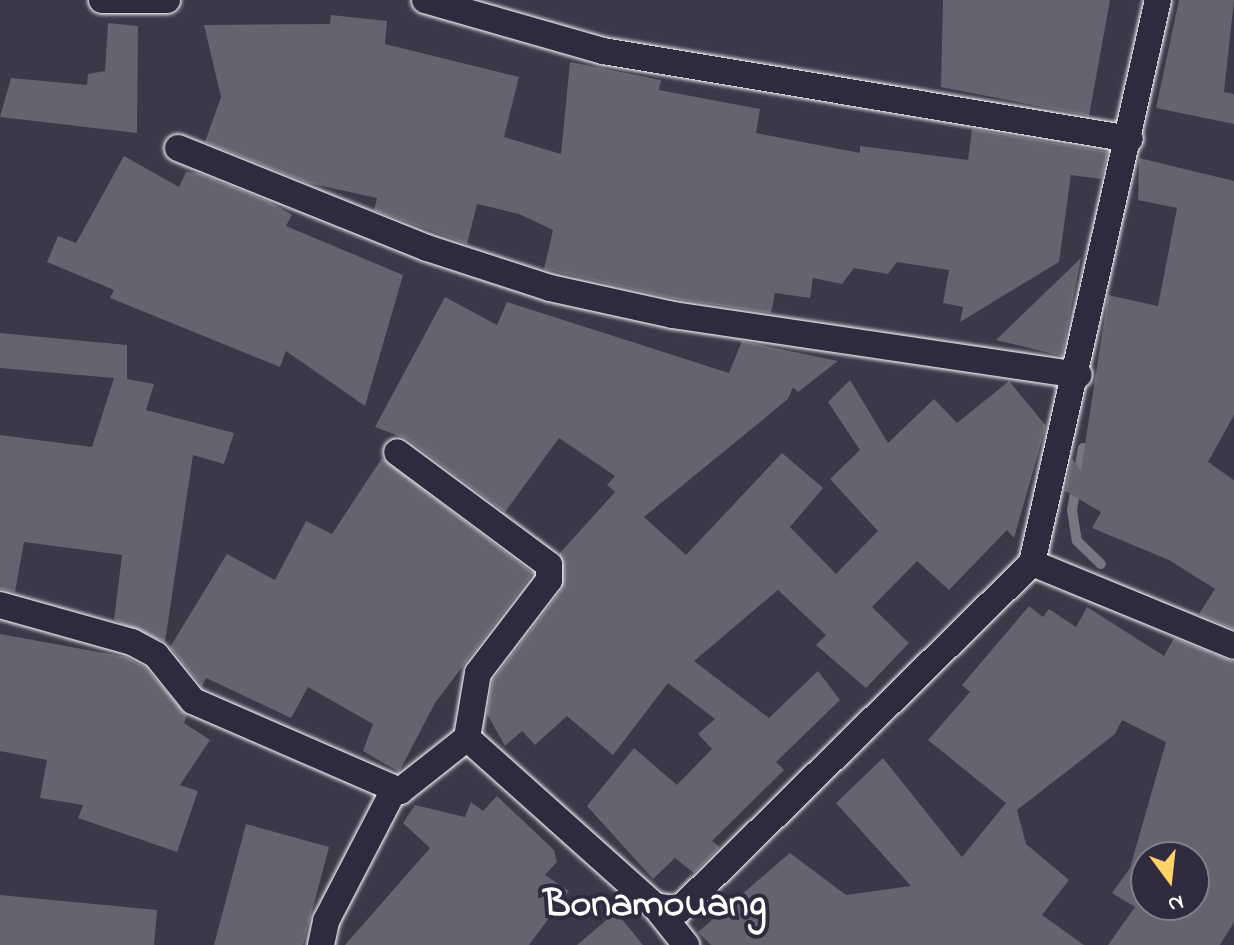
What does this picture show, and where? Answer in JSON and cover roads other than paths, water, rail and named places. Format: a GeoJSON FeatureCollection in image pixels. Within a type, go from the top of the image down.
{"type":"FeatureCollection","features":[{"type":"Feature","properties":{"kind":"street"},"geometry":{"type":"LineString","coordinates":[[102,0],[167,0]]}},
{"type":"Feature","properties":{"kind":"street"},"geometry":{"type":"LineString","coordinates":[[425,0],[603,51],[1130,139]]}},
{"type":"Feature","properties":{"kind":"street"},"geometry":{"type":"LineString","coordinates":[[655,906],[685,907],[1032,563],[1079,375],[1158,0]]}},
{"type":"Feature","properties":{"kind":"street"},"geometry":{"type":"LineString","coordinates":[[178,148],[427,248],[550,288],[673,315],[1079,375]]}},
{"type":"Feature","properties":{"kind":"street"},"geometry":{"type":"LineString","coordinates":[[0,605],[132,642],[156,655],[193,701],[394,790],[408,787],[467,738],[478,673],[549,580],[549,565],[397,452]]}},
{"type":"Feature","properties":{"kind":"street"},"geometry":{"type":"LineString","coordinates":[[1032,563],[1234,646]]}},
{"type":"Feature","properties":{"kind":"street"},"geometry":{"type":"LineString","coordinates":[[467,738],[655,906],[686,945]]}},
{"type":"Feature","properties":{"kind":"street"},"geometry":{"type":"LineString","coordinates":[[321,945],[326,921],[394,790]]}},
{"type":"Feature","properties":{"kind":"waterway"},"geometry":{"type":"LineString","coordinates":[[1083,448],[1072,510],[1077,541],[1101,564]]}},
{"type":"Feature","properties":{"kind":"district","name":"Bonamouang"},"geometry":{"type":"Point","coordinates":[655,906]}}]}
